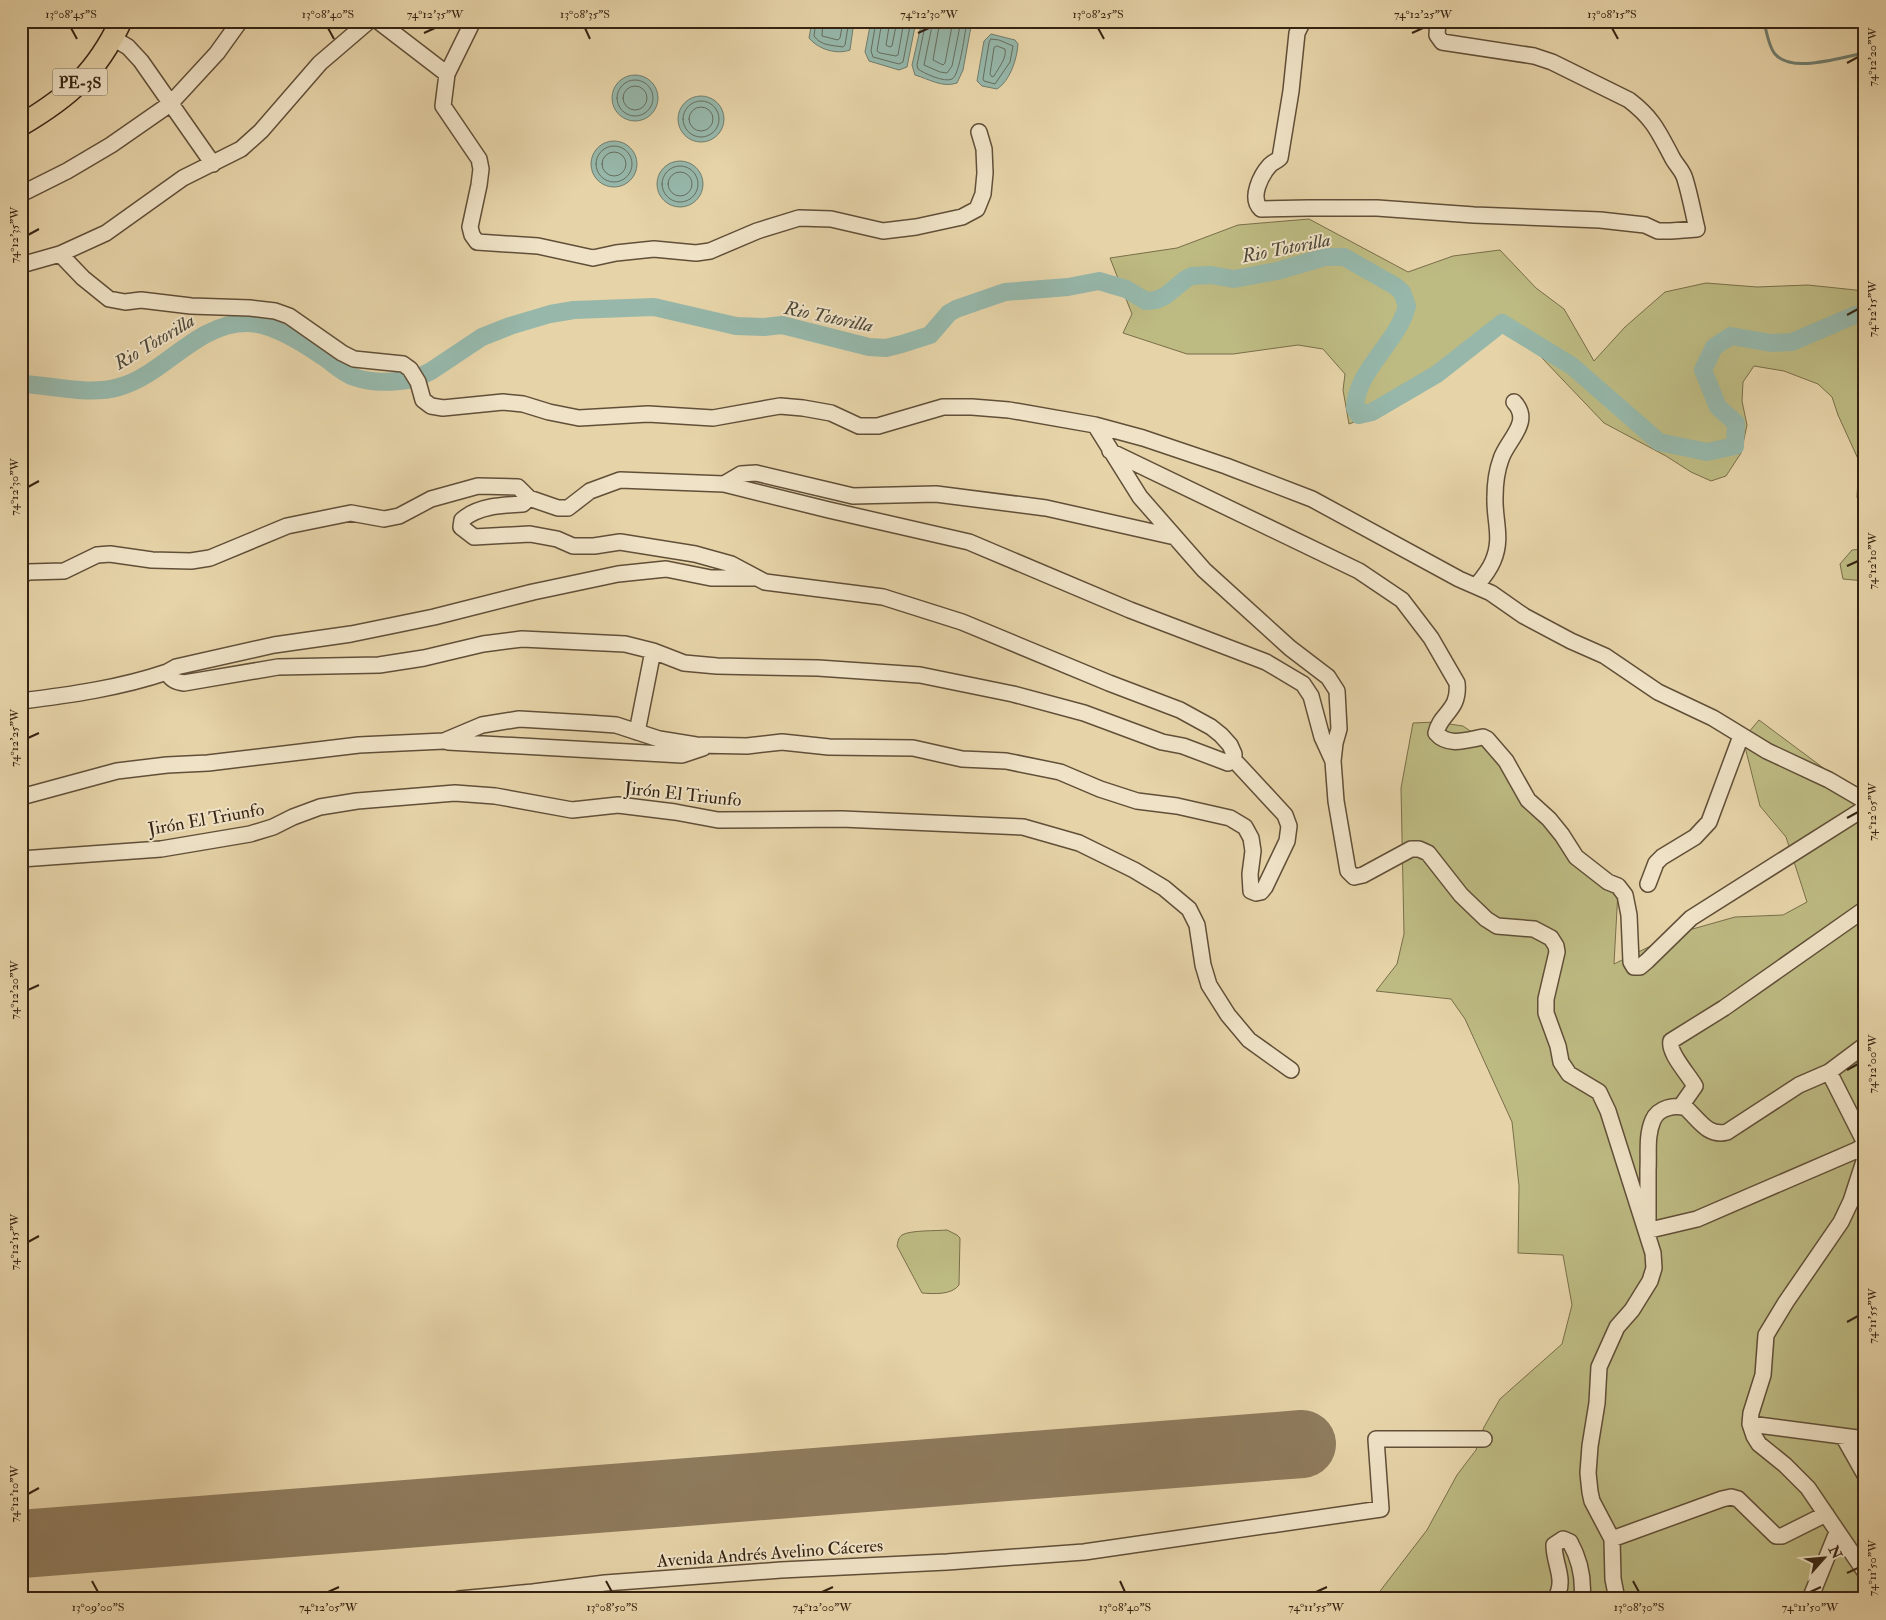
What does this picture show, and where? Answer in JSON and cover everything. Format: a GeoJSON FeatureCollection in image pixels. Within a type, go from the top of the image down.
{"type":"FeatureCollection","features":[{"type":"Feature","properties":{"kind":"highway","name":"PE-3S"},"geometry":{"type":"LineString","coordinates":[[21,125],[60,100],[88,75],[117,30]]}},
{"type":"Feature","properties":{"kind":"street"},"geometry":{"type":"LineString","coordinates":[[21,194],[67,171],[111,145],[170,104],[218,52],[240,21]]}},
{"type":"Feature","properties":{"kind":"street"},"geometry":{"type":"LineString","coordinates":[[21,264],[60,254],[106,233],[183,178],[241,149],[320,63],[369,21]]}},
{"type":"Feature","properties":{"kind":"street"},"geometry":{"type":"LineString","coordinates":[[378,21],[447,74]]}},
{"type":"Feature","properties":{"kind":"street"},"geometry":{"type":"LineString","coordinates":[[472,21],[447,74],[443,106],[479,159],[481,169],[470,227],[472,235],[477,242],[538,246],[593,258],[616,253],[654,249],[696,253],[710,250],[799,218],[830,219],[884,231],[916,227],[962,217],[977,208],[983,194],[985,173],[984,149],[979,132]]}},
{"type":"Feature","properties":{"kind":"street"},"geometry":{"type":"LineString","coordinates":[[1303,21],[1298,33],[1280,158],[1272,163],[1259,180],[1256,199],[1258,207],[1261,209],[1377,208],[1474,215],[1600,220],[1645,225],[1671,232],[1697,228],[1681,169],[1656,126],[1629,100],[1552,62],[1525,55],[1442,42],[1437,35],[1438,21]]}},
{"type":"Feature","properties":{"kind":"street"},"geometry":{"type":"LineString","coordinates":[[117,30],[128,48],[141,61],[213,164]]}},
{"type":"Feature","properties":{"kind":"street"},"geometry":{"type":"LineString","coordinates":[[60,254],[83,278],[109,299],[125,302],[141,300],[191,306],[250,308],[275,311],[289,316],[342,353],[354,358],[403,364],[410,370],[418,382],[423,400],[431,406],[443,408],[503,402],[523,404],[579,418],[648,414],[713,418],[780,406],[831,413],[859,426],[878,426],[943,407],[972,407],[1009,410],[1095,425],[1188,453],[1312,499],[1459,579],[1491,593],[1524,616],[1605,656],[1658,692],[1713,718],[1767,751],[1829,780],[1865,801]]}},
{"type":"Feature","properties":{"kind":"street"},"geometry":{"type":"LineString","coordinates":[[1476,586],[1489,570],[1497,547],[1499,534],[1494,498],[1500,460],[1514,438],[1520,424],[1521,414],[1519,407],[1514,402]]}},
{"type":"Feature","properties":{"kind":"street"},"geometry":{"type":"LineString","coordinates":[[1095,425],[1140,498],[1204,570],[1290,648],[1328,677],[1337,691],[1338,729],[1333,761],[1336,801],[1348,871],[1354,877],[1363,875],[1410,849],[1419,849],[1428,854],[1444,876],[1481,915],[1497,926],[1534,929],[1550,938],[1556,946],[1557,959],[1546,999],[1546,1013],[1558,1046],[1561,1062],[1569,1074],[1599,1092],[1614,1128],[1653,1253],[1654,1268],[1650,1281],[1632,1310],[1617,1327],[1599,1367],[1597,1403],[1590,1446],[1588,1473],[1590,1492],[1592,1501],[1612,1539],[1613,1579],[1617,1599]]}},
{"type":"Feature","properties":{"kind":"street"},"geometry":{"type":"LineString","coordinates":[[1109,450],[1359,572],[1402,600],[1431,638],[1457,683],[1458,691],[1455,703],[1437,726],[1436,733],[1441,738],[1452,742],[1483,737],[1487,739],[1506,761],[1528,800],[1562,835],[1576,857],[1608,882],[1618,886],[1625,895],[1629,915],[1631,962],[1634,967],[1640,967],[1647,961],[1691,918],[1865,808]]}},
{"type":"Feature","properties":{"kind":"street"},"geometry":{"type":"LineString","coordinates":[[724,484],[741,474],[756,473],[853,496],[936,494],[1046,508],[1175,537]]}},
{"type":"Feature","properties":{"kind":"street"},"geometry":{"type":"LineString","coordinates":[[21,576],[28,572],[64,571],[97,555],[110,554],[152,560],[191,561],[210,558],[286,526],[351,513],[384,519],[398,516],[430,499],[478,486],[518,487],[529,498],[558,508],[568,508],[590,491],[620,480],[724,484],[969,542],[1130,610],[1266,662],[1303,684],[1312,696],[1322,737],[1333,761]]}},
{"type":"Feature","properties":{"kind":"street"},"geometry":{"type":"LineString","coordinates":[[444,741],[482,725],[519,718],[616,725],[659,738],[696,746],[747,746],[782,742],[828,746],[914,748],[962,759],[1006,761],[1060,772],[1100,789],[1137,801],[1177,806],[1230,818],[1244,827],[1251,838],[1253,851],[1250,874],[1251,891],[1256,893],[1261,892],[1265,887],[1287,841],[1289,826],[1285,815],[1234,760],[1234,754],[1230,745],[1211,727],[1180,710],[1109,683],[962,622],[883,597],[765,582],[731,564],[676,551],[620,542],[594,546],[573,546],[557,539],[530,534],[474,537],[462,527],[462,520],[468,515],[497,505],[523,504],[529,498]]}},
{"type":"Feature","properties":{"kind":"street"},"geometry":{"type":"LineString","coordinates":[[21,701],[81,693],[142,680],[176,667],[237,653],[434,617],[533,592],[618,574],[666,569],[711,578],[755,578]]}},
{"type":"Feature","properties":{"kind":"street"},"geometry":{"type":"LineString","coordinates":[[167,672],[169,677],[175,682],[184,683],[278,667],[379,665],[424,658],[483,644],[522,640],[625,644],[654,651],[684,663],[718,666],[818,668],[920,675],[1013,694],[1084,713],[1153,739],[1183,746],[1228,763],[1234,760]]}},
{"type":"Feature","properties":{"kind":"street"},"geometry":{"type":"LineString","coordinates":[[637,732],[654,651]]}},
{"type":"Feature","properties":{"kind":"street"},"geometry":{"type":"LineString","coordinates":[[1648,884],[1656,863],[1662,857],[1695,837],[1709,822],[1741,736]]}},
{"type":"Feature","properties":{"kind":"street"},"geometry":{"type":"LineString","coordinates":[[21,797],[125,770],[167,765],[208,764],[358,745],[444,741],[682,755],[711,746]]}},
{"type":"Feature","properties":{"kind":"street","name":"Jirón El Triunfo"},"geometry":{"type":"LineString","coordinates":[[21,859],[161,849],[250,834],[273,827],[292,817],[320,807],[454,793],[495,796],[572,810],[618,805],[734,821],[842,819],[1022,827],[1079,843],[1134,870],[1164,888],[1189,909],[1198,925],[1203,965],[1209,985],[1228,1015],[1249,1040],[1291,1070]]}},
{"type":"Feature","properties":{"kind":"street"},"geometry":{"type":"LineString","coordinates":[[1681,1106],[1695,1086],[1672,1052],[1671,1041],[1732,1002],[1865,909]]}},
{"type":"Feature","properties":{"kind":"street"},"geometry":{"type":"LineString","coordinates":[[1646,1231],[1648,1220],[1648,1139],[1653,1119],[1664,1109],[1674,1106],[1686,1108],[1711,1132],[1719,1134],[1736,1128],[1799,1085],[1829,1072],[1865,1045]]}},
{"type":"Feature","properties":{"kind":"street"},"geometry":{"type":"LineString","coordinates":[[1646,1231],[1698,1219],[1857,1150],[1865,1143],[1829,1072]]}},
{"type":"Feature","properties":{"kind":"street"},"geometry":{"type":"LineString","coordinates":[[1865,1158],[1852,1201],[1842,1222],[1786,1302],[1766,1335],[1763,1375],[1751,1413],[1750,1424],[1759,1444],[1785,1465],[1808,1488],[1865,1572]]}},
{"type":"Feature","properties":{"kind":"street"},"geometry":{"type":"LineString","coordinates":[[1750,1424],[1865,1440]]}},
{"type":"Feature","properties":{"kind":"street"},"geometry":{"type":"LineString","coordinates":[[1843,1436],[1865,1475]]}},
{"type":"Feature","properties":{"kind":"street","name":"Avenida Andrés Avelino Cáceres"},"geometry":{"type":"LineString","coordinates":[[459,1599],[532,1596],[605,1583],[781,1570],[947,1562],[1084,1552],[1381,1509],[1376,1439],[1484,1439]]}},
{"type":"Feature","properties":{"kind":"street"},"geometry":{"type":"LineString","coordinates":[[1612,1539],[1722,1499],[1731,1498],[1738,1500],[1776,1536],[1782,1536],[1826,1514]]}},
{"type":"Feature","properties":{"kind":"street"},"geometry":{"type":"LineString","coordinates":[[1810,1599],[1837,1532]]}},
{"type":"Feature","properties":{"kind":"street"},"geometry":{"type":"LineString","coordinates":[[1555,1599],[1559,1592],[1561,1576],[1554,1545],[1563,1539],[1570,1542],[1580,1564],[1583,1578],[1582,1599]]}},
{"type":"Feature","properties":{"kind":"shaded area"},"geometry":{"type":"Polygon","coordinates":[[[1309,219],[1408,272],[1453,256],[1500,250],[1536,288],[1564,309],[1594,361],[1625,327],[1665,292],[1706,283],[1757,287],[1808,285],[1865,291],[1865,518],[1857,497],[1859,461],[1832,397],[1818,384],[1784,371],[1754,366],[1743,382],[1742,401],[1747,425],[1741,453],[1726,476],[1711,481],[1691,472],[1666,456],[1604,423],[1522,337],[1502,328],[1482,334],[1468,346],[1432,385],[1388,409],[1349,424],[1343,390],[1345,374],[1323,349],[1298,345],[1233,354],[1187,354],[1123,333],[1132,314],[1110,258],[1177,248],[1238,225],[1309,219]]]}},
{"type":"Feature","properties":{"kind":"shaded area"},"geometry":{"type":"Polygon","coordinates":[[[1865,549],[1865,581],[1843,579],[1840,564],[1852,550],[1865,549]]]}},
{"type":"Feature","properties":{"kind":"shaded area"},"geometry":{"type":"Polygon","coordinates":[[[1759,720],[1865,799],[1865,1599],[1374,1599],[1427,1530],[1457,1475],[1476,1450],[1484,1427],[1500,1399],[1562,1344],[1572,1305],[1563,1255],[1518,1253],[1519,1186],[1512,1122],[1465,1019],[1451,999],[1376,991],[1397,964],[1404,934],[1401,788],[1413,723],[1436,722],[1463,726],[1485,741],[1565,847],[1618,890],[1614,964],[1675,934],[1735,917],[1783,915],[1807,902],[1786,837],[1760,806],[1743,739],[1759,720]]]}},
{"type":"Feature","properties":{"kind":"shaded area"},"geometry":{"type":"Polygon","coordinates":[[[947,1230],[960,1238],[959,1285],[952,1291],[937,1294],[922,1293],[897,1246],[898,1240],[906,1233],[947,1230]]]}},
{"type":"Feature","properties":{"kind":"water"},"geometry":{"type":"Polygon","coordinates":[[[812,21],[854,21],[850,50],[839,52],[828,50],[813,42],[809,38],[812,21]]]}},
{"type":"Feature","properties":{"kind":"water"},"geometry":{"type":"Polygon","coordinates":[[[871,21],[916,21],[907,67],[899,70],[869,61],[865,52],[871,21]]]}},
{"type":"Feature","properties":{"kind":"water"},"geometry":{"type":"Polygon","coordinates":[[[922,21],[972,21],[963,70],[957,83],[941,84],[915,75],[912,65],[922,21]]]}},
{"type":"Feature","properties":{"kind":"water"},"geometry":{"type":"Polygon","coordinates":[[[991,34],[1015,40],[1018,44],[1012,69],[1006,81],[997,89],[982,86],[977,81],[984,41],[991,34]]]}},
{"type":"Feature","properties":{"kind":"water"},"geometry":{"type":"Polygon","coordinates":[[[630,75],[640,75],[654,85],[658,98],[654,111],[648,117],[640,121],[630,121],[616,111],[612,103],[612,93],[622,79],[630,75]]]}},
{"type":"Feature","properties":{"kind":"water"},"geometry":{"type":"Polygon","coordinates":[[[696,96],[706,96],[720,106],[724,119],[720,132],[714,138],[706,142],[696,142],[682,132],[678,124],[678,114],[688,100],[696,96]]]}},
{"type":"Feature","properties":{"kind":"water"},"geometry":{"type":"Polygon","coordinates":[[[609,141],[619,141],[633,151],[637,164],[633,177],[627,183],[619,187],[609,187],[595,177],[591,169],[591,159],[601,145],[609,141]]]}},
{"type":"Feature","properties":{"kind":"water"},"geometry":{"type":"Polygon","coordinates":[[[675,161],[685,161],[699,171],[703,184],[699,197],[693,203],[685,207],[675,207],[661,197],[657,189],[657,179],[667,165],[675,161]]]}},
{"type":"Feature","properties":{"kind":"waterway"},"geometry":{"type":"LineString","coordinates":[[1764,21],[1771,47],[1775,54],[1783,60],[1805,64],[1865,53]]}},
{"type":"Feature","properties":{"kind":"waterway","name":"Rio Totorilla"},"geometry":{"type":"LineString","coordinates":[[417,378],[431,371],[482,337],[550,314],[574,310],[654,307],[736,326],[764,327],[782,325],[869,347],[886,348],[930,335],[949,313],[1005,292],[1068,287],[1099,281],[1126,289],[1146,301],[1156,300],[1165,296],[1192,276],[1211,275],[1234,279],[1277,271],[1325,257],[1344,257],[1395,286],[1402,292],[1407,306],[1395,332],[1363,380],[1357,394],[1355,408],[1359,415],[1372,412],[1437,374],[1502,323],[1572,366],[1659,442],[1707,452],[1735,446],[1736,423],[1718,407],[1703,370],[1714,347],[1731,336],[1771,343],[1792,342],[1855,315],[1865,316]]}},
{"type":"Feature","properties":{"kind":"waterway","name":"Rio Totorilla"},"geometry":{"type":"LineString","coordinates":[[21,384],[83,390],[119,387],[136,381],[151,372],[212,331],[229,325],[247,323],[266,326],[296,340],[354,377],[376,382],[414,379]]}},
{"type":"Feature","properties":{"kind":"runway"},"geometry":{"type":"LineString","coordinates":[[21,1544],[1302,1444]]}}]}
